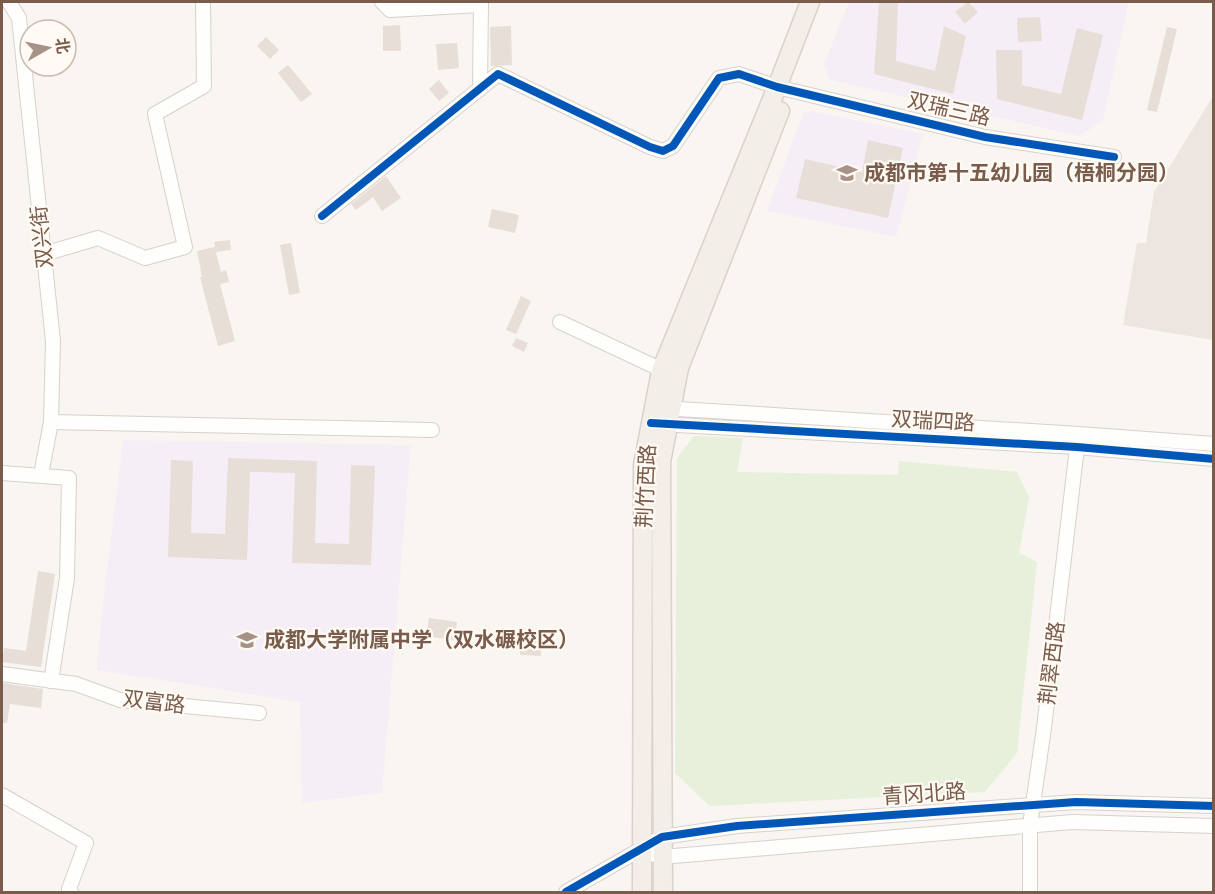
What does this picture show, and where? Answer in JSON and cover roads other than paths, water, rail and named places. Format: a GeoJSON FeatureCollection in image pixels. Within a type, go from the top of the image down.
{"type":"FeatureCollection","features":[{"type":"Feature","properties":{"kind":"main road","name":"荆竹西路"},"geometry":{"type":"LineString","coordinates":[[642,892],[643,465],[783,88],[810,2]]}},
{"type":"Feature","properties":{"kind":"main road","name":"荆竹西路"},"geometry":{"type":"LineString","coordinates":[[663,892],[662,370],[783,88],[823,2]]}},
{"type":"Feature","properties":{"kind":"street","name":"双兴街"},"geometry":{"type":"LineString","coordinates":[[9,2],[19,18],[53,341],[51,422],[40,475]]}},
{"type":"Feature","properties":{"kind":"street"},"geometry":{"type":"LineString","coordinates":[[44,254],[98,238],[145,258],[186,248],[155,114],[204,86],[203,2]]}},
{"type":"Feature","properties":{"kind":"street"},"geometry":{"type":"LineString","coordinates":[[322,216],[480,89],[481,3],[390,10],[382,2]]}},
{"type":"Feature","properties":{"kind":"street","name":"双瑞三路"},"geometry":{"type":"LineString","coordinates":[[480,89],[498,74],[663,151],[673,147],[719,78],[739,75],[783,88],[986,137],[1114,157]]}},
{"type":"Feature","properties":{"kind":"street"},"geometry":{"type":"LineString","coordinates":[[560,322],[662,370]]}},
{"type":"Feature","properties":{"kind":"street","name":"双瑞四路"},"geometry":{"type":"LineString","coordinates":[[661,416],[1078,441],[1214,444]]}},
{"type":"Feature","properties":{"kind":"street"},"geometry":{"type":"LineString","coordinates":[[51,422],[432,430]]}},
{"type":"Feature","properties":{"kind":"street","name":"双瑞四路"},"geometry":{"type":"LineString","coordinates":[[1078,441],[1214,459]]}},
{"type":"Feature","properties":{"kind":"street","name":"荆翠西路"},"geometry":{"type":"LineString","coordinates":[[1030,892],[1030,825],[1078,441]]}},
{"type":"Feature","properties":{"kind":"street"},"geometry":{"type":"LineString","coordinates":[[2,473],[69,478],[67,578],[51,681]]}},
{"type":"Feature","properties":{"kind":"street","name":"双富路"},"geometry":{"type":"LineString","coordinates":[[2,674],[76,684],[120,700],[259,713]]}},
{"type":"Feature","properties":{"kind":"street"},"geometry":{"type":"LineString","coordinates":[[2,795],[86,843],[69,889],[71,892]]}},
{"type":"Feature","properties":{"kind":"street","name":"青冈北路"},"geometry":{"type":"LineString","coordinates":[[642,850],[662,837],[737,826],[1034,804],[1105,802],[1214,806]]}},
{"type":"Feature","properties":{"kind":"street","name":"青冈北路"},"geometry":{"type":"LineString","coordinates":[[642,850],[662,857],[1072,822],[1214,826]]}},
{"type":"Feature","properties":{"kind":"street"},"geometry":{"type":"LineString","coordinates":[[566,892],[642,850]]}},
{"type":"Feature","properties":{"kind":"place","name":"成都市第十五幼儿园（梧桐分园）"},"geometry":{"type":"Point","coordinates":[847,173]}},
{"type":"Feature","properties":{"kind":"place","name":"成都大学附属中学（双水碾校区）"},"geometry":{"type":"Point","coordinates":[247,640]}}]}
